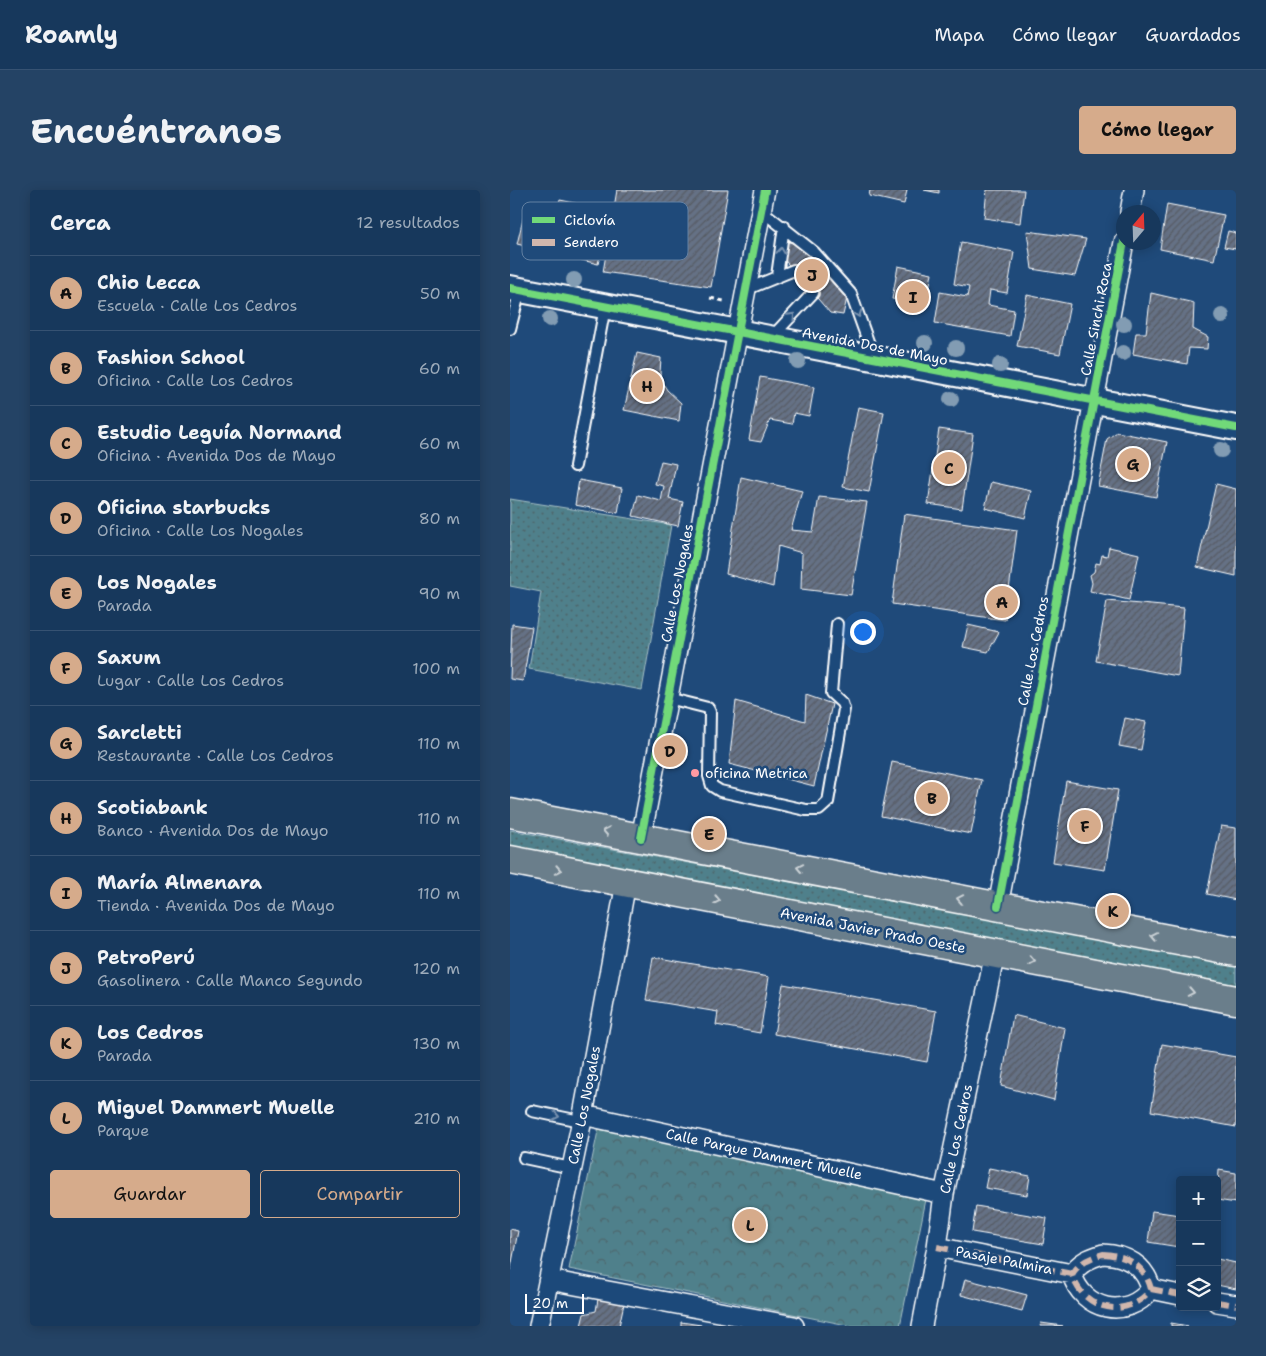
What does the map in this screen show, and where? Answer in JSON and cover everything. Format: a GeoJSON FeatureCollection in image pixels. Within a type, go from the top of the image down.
{"type":"FeatureCollection","features":[{"type":"Feature","properties":{"kind":"main road"},"geometry":{"type":"LineString","coordinates":[[510,812],[1236,952]]}},
{"type":"Feature","properties":{"kind":"main road","name":"Avenida Javier Prado Oeste"},"geometry":{"type":"LineString","coordinates":[[510,860],[1236,1000]]}},
{"type":"Feature","properties":{"kind":"street","name":"Calle Los Nogales"},"geometry":{"type":"LineString","coordinates":[[641,838],[736,332],[765,190]]}},
{"type":"Feature","properties":{"kind":"street"},"geometry":{"type":"LineString","coordinates":[[1131,205],[1134,190]]}},
{"type":"Feature","properties":{"kind":"street","name":"Calle Sinchi Roca"},"geometry":{"type":"LineString","coordinates":[[1093,401],[1122,250]]}},
{"type":"Feature","properties":{"kind":"street","name":"Avenida Dos de Mayo"},"geometry":{"type":"LineString","coordinates":[[515,289],[1236,428]]}},
{"type":"Feature","properties":{"kind":"street","name":"Calle Los Cedros"},"geometry":{"type":"LineString","coordinates":[[998,906],[1093,401]]}},
{"type":"Feature","properties":{"kind":"street","name":"Calle Los Nogales"},"geometry":{"type":"LineString","coordinates":[[540,1326],[582,1118],[626,883]]}},
{"type":"Feature","properties":{"kind":"street","name":"Calle Los Cedros"},"geometry":{"type":"LineString","coordinates":[[922,1326],[937,1247],[944,1194],[995,954]]}},
{"type":"Feature","properties":{"kind":"street","name":"Calle Parque Dammert Muelle"},"geometry":{"type":"LineString","coordinates":[[582,1118],[944,1194]]}},
{"type":"Feature","properties":{"kind":"street","name":"Pasaje Palmira"},"geometry":{"type":"LineString","coordinates":[[937,1247],[1072,1274]]}},
{"type":"Feature","properties":{"kind":"street","name":"Pasaje Palmira"},"geometry":{"type":"LineString","coordinates":[[1103,1254],[1117,1255],[1130,1260],[1141,1269],[1149,1281],[1150,1289],[1134,1304],[1121,1309],[1107,1308],[1094,1304],[1082,1295],[1074,1283],[1072,1274],[1078,1266],[1090,1258],[1103,1254]]}},
{"type":"Feature","properties":{"kind":"street"},"geometry":{"type":"LineString","coordinates":[[549,1280],[794,1326]]}},
{"type":"Feature","properties":{"kind":"street"},"geometry":{"type":"LineString","coordinates":[[1150,1289],[1176,1294]]}},
{"type":"Feature","properties":{"kind":"street"},"geometry":{"type":"LineString","coordinates":[[1221,1303],[1236,1305]]}},
{"type":"Feature","properties":{"kind":"lane"},"geometry":{"type":"LineString","coordinates":[[761,210],[784,226],[832,277],[851,294],[874,359]]}},
{"type":"Feature","properties":{"kind":"lane"},"geometry":{"type":"LineString","coordinates":[[777,276],[784,226]]}},
{"type":"Feature","properties":{"kind":"lane"},"geometry":{"type":"LineString","coordinates":[[745,290],[794,270]]}},
{"type":"Feature","properties":{"kind":"lane"},"geometry":{"type":"LineString","coordinates":[[510,329],[515,289]]}},
{"type":"Feature","properties":{"kind":"lane"},"geometry":{"type":"LineString","coordinates":[[770,339],[813,293]]}},
{"type":"Feature","properties":{"kind":"lane"},"geometry":{"type":"LineString","coordinates":[[575,466],[605,307]]}},
{"type":"Feature","properties":{"kind":"lane"},"geometry":{"type":"LineString","coordinates":[[668,698],[708,708],[710,712],[709,776],[712,786],[720,791],[806,810],[820,810],[828,802],[844,709],[842,702],[831,693],[837,624]]}},
{"type":"Feature","properties":{"kind":"lane"},"geometry":{"type":"LineString","coordinates":[[532,1111],[582,1118]]}},
{"type":"Feature","properties":{"kind":"lane"},"geometry":{"type":"LineString","coordinates":[[524,1158],[571,1168]]}},
{"type":"Feature","properties":{"kind":"path"},"geometry":{"type":"LineString","coordinates":[[710,298],[727,302]]}},
{"type":"Feature","properties":{"kind":"green space"},"geometry":{"type":"Polygon","coordinates":[[[510,499],[671,525],[642,690],[529,669],[541,592],[510,586],[510,499]]]}},
{"type":"Feature","properties":{"kind":"green space"},"geometry":{"type":"Polygon","coordinates":[[[510,830],[1236,964],[1236,985],[510,847],[510,830]]]}},
{"type":"Feature","properties":{"kind":"green space"},"geometry":{"type":"Polygon","coordinates":[[[602,1112],[930,1180],[900,1326],[852,1326],[569,1269],[602,1112]]]}},
{"type":"Feature","properties":{"kind":"building"},"geometry":{"type":"Polygon","coordinates":[[[617,190],[728,190],[711,287],[603,272],[605,260],[688,260],[688,202],[615,202],[617,190]]]}},
{"type":"Feature","properties":{"kind":"building"},"geometry":{"type":"Polygon","coordinates":[[[870,190],[907,190],[904,204],[869,196],[870,190]]]}},
{"type":"Feature","properties":{"kind":"building"},"geometry":{"type":"Polygon","coordinates":[[[924,190],[939,190],[939,193],[924,190]]]}},
{"type":"Feature","properties":{"kind":"building"},"geometry":{"type":"Polygon","coordinates":[[[987,190],[1024,190],[1020,223],[984,218],[987,190]]]}},
{"type":"Feature","properties":{"kind":"building"},"geometry":{"type":"Polygon","coordinates":[[[1167,204],[1224,215],[1214,260],[1161,249],[1167,204]]]}},
{"type":"Feature","properties":{"kind":"building"},"geometry":{"type":"Polygon","coordinates":[[[522,223],[522,245],[517,244],[522,223]]]}},
{"type":"Feature","properties":{"kind":"building"},"geometry":{"type":"Polygon","coordinates":[[[1027,231],[1086,239],[1075,276],[1032,269],[1027,231]]]}},
{"type":"Feature","properties":{"kind":"building"},"geometry":{"type":"Polygon","coordinates":[[[1228,231],[1236,233],[1236,249],[1224,247],[1228,231]]]}},
{"type":"Feature","properties":{"kind":"building"},"geometry":{"type":"Polygon","coordinates":[[[784,241],[798,244],[847,298],[843,315],[830,313],[782,257],[784,241]]]}},
{"type":"Feature","properties":{"kind":"building"},"geometry":{"type":"Polygon","coordinates":[[[961,242],[1014,252],[1007,293],[990,290],[988,305],[1014,310],[1010,336],[935,323],[940,292],[967,297],[969,287],[954,284],[961,242]]]}},
{"type":"Feature","properties":{"kind":"building"},"geometry":{"type":"Polygon","coordinates":[[[582,260],[599,260],[598,264],[582,260]]]}},
{"type":"Feature","properties":{"kind":"building"},"geometry":{"type":"Polygon","coordinates":[[[898,266],[932,273],[926,305],[892,299],[898,266]]]}},
{"type":"Feature","properties":{"kind":"building"},"geometry":{"type":"Polygon","coordinates":[[[1151,293],[1194,303],[1193,329],[1208,337],[1207,349],[1189,348],[1187,364],[1133,354],[1136,333],[1146,333],[1151,293]]]}},
{"type":"Feature","properties":{"kind":"building"},"geometry":{"type":"Polygon","coordinates":[[[1027,295],[1070,304],[1060,354],[1017,346],[1027,295]]]}},
{"type":"Feature","properties":{"kind":"building"},"geometry":{"type":"Polygon","coordinates":[[[637,353],[661,358],[660,373],[662,382],[667,390],[681,403],[679,421],[624,410],[637,353]]]}},
{"type":"Feature","properties":{"kind":"building"},"geometry":{"type":"Polygon","coordinates":[[[760,377],[814,387],[809,416],[794,413],[792,424],[770,420],[761,442],[749,440],[760,377]]]}},
{"type":"Feature","properties":{"kind":"building"},"geometry":{"type":"Polygon","coordinates":[[[858,407],[884,412],[869,492],[843,487],[858,407]]]}},
{"type":"Feature","properties":{"kind":"building"},"geometry":{"type":"Polygon","coordinates":[[[939,429],[973,434],[962,509],[928,504],[939,429]]]}},
{"type":"Feature","properties":{"kind":"building"},"geometry":{"type":"Polygon","coordinates":[[[1117,432],[1167,442],[1156,497],[1098,486],[1107,439],[1117,432]]]}},
{"type":"Feature","properties":{"kind":"building"},"geometry":{"type":"Polygon","coordinates":[[[661,461],[676,464],[669,499],[683,502],[678,526],[633,516],[638,495],[661,501],[664,486],[655,484],[661,461]]]}},
{"type":"Feature","properties":{"kind":"building"},"geometry":{"type":"Polygon","coordinates":[[[741,477],[802,491],[791,530],[813,532],[819,497],[867,502],[851,595],[801,589],[802,553],[778,546],[773,587],[726,574],[741,477]]]}},
{"type":"Feature","properties":{"kind":"building"},"geometry":{"type":"Polygon","coordinates":[[[579,480],[622,488],[618,513],[575,505],[579,480]]]}},
{"type":"Feature","properties":{"kind":"building"},"geometry":{"type":"Polygon","coordinates":[[[991,482],[1031,491],[1025,518],[985,508],[991,482]]]}},
{"type":"Feature","properties":{"kind":"building"},"geometry":{"type":"Polygon","coordinates":[[[1216,484],[1236,489],[1236,576],[1197,567],[1216,484]]]}},
{"type":"Feature","properties":{"kind":"building"},"geometry":{"type":"Polygon","coordinates":[[[904,514],[1017,530],[1005,620],[892,604],[904,514]]]}},
{"type":"Feature","properties":{"kind":"building"},"geometry":{"type":"Polygon","coordinates":[[[1109,547],[1139,554],[1129,600],[1090,591],[1092,583],[1090,575],[1094,572],[1096,563],[1100,564],[1102,555],[1107,556],[1109,547]]]}},
{"type":"Feature","properties":{"kind":"building"},"geometry":{"type":"Polygon","coordinates":[[[1107,601],[1184,608],[1178,676],[1096,661],[1107,601]]]}},
{"type":"Feature","properties":{"kind":"building"},"geometry":{"type":"Polygon","coordinates":[[[512,624],[532,627],[523,681],[510,679],[512,624]]]}},
{"type":"Feature","properties":{"kind":"building"},"geometry":{"type":"Polygon","coordinates":[[[968,625],[999,632],[988,652],[963,647],[968,625]]]}},
{"type":"Feature","properties":{"kind":"building"},"geometry":{"type":"Polygon","coordinates":[[[806,695],[832,704],[814,786],[729,764],[736,701],[805,721],[806,695]]]}},
{"type":"Feature","properties":{"kind":"building"},"geometry":{"type":"Polygon","coordinates":[[[1125,718],[1146,722],[1141,750],[1119,746],[1125,718]]]}},
{"type":"Feature","properties":{"kind":"building"},"geometry":{"type":"Polygon","coordinates":[[[892,762],[982,780],[971,834],[881,816],[892,762]]]}},
{"type":"Feature","properties":{"kind":"building"},"geometry":{"type":"Polygon","coordinates":[[[1066,781],[1118,790],[1105,870],[1053,862],[1066,781]]]}},
{"type":"Feature","properties":{"kind":"building"},"geometry":{"type":"Polygon","coordinates":[[[1221,826],[1236,828],[1236,900],[1207,894],[1221,826]]]}},
{"type":"Feature","properties":{"kind":"building"},"geometry":{"type":"Polygon","coordinates":[[[653,957],[769,977],[760,1033],[716,1025],[718,1012],[646,1000],[653,957]]]}},
{"type":"Feature","properties":{"kind":"building"},"geometry":{"type":"Polygon","coordinates":[[[783,984],[936,1011],[927,1062],[774,1034],[783,984]]]}},
{"type":"Feature","properties":{"kind":"building"},"geometry":{"type":"Polygon","coordinates":[[[1013,1015],[1065,1028],[1054,1100],[1001,1086],[1013,1015]]]}},
{"type":"Feature","properties":{"kind":"building"},"geometry":{"type":"Polygon","coordinates":[[[1162,1044],[1236,1057],[1236,1127],[1151,1111],[1162,1044]]]}},
{"type":"Feature","properties":{"kind":"building"},"geometry":{"type":"Polygon","coordinates":[[[989,1168],[1030,1176],[1027,1195],[985,1188],[989,1168]]]}},
{"type":"Feature","properties":{"kind":"building"},"geometry":{"type":"Polygon","coordinates":[[[1219,1170],[1236,1173],[1236,1203],[1221,1201],[1221,1176],[1219,1176],[1219,1170]]]}},
{"type":"Feature","properties":{"kind":"building"},"geometry":{"type":"Polygon","coordinates":[[[976,1206],[1047,1218],[1043,1244],[972,1232],[976,1206]]]}},
{"type":"Feature","properties":{"kind":"building"},"geometry":{"type":"Polygon","coordinates":[[[1152,1211],[1176,1214],[1176,1247],[1148,1242],[1152,1211]]]}},
{"type":"Feature","properties":{"kind":"building"},"geometry":{"type":"Polygon","coordinates":[[[510,1229],[518,1231],[510,1273],[510,1229]]]}},
{"type":"Feature","properties":{"kind":"building"},"geometry":{"type":"Polygon","coordinates":[[[1221,1260],[1236,1263],[1236,1289],[1221,1286],[1221,1260]]]}},
{"type":"Feature","properties":{"kind":"building"},"geometry":{"type":"Polygon","coordinates":[[[965,1279],[1027,1295],[1022,1311],[961,1295],[965,1279]]]}},
{"type":"Feature","properties":{"kind":"building"},"geometry":{"type":"Polygon","coordinates":[[[599,1293],[625,1299],[619,1326],[581,1326],[584,1314],[596,1311],[599,1293]]]}},
{"type":"Feature","properties":{"kind":"building"},"geometry":{"type":"Polygon","coordinates":[[[681,1322],[701,1325],[701,1326],[681,1326],[681,1322]]]}},
{"type":"Feature","properties":{"kind":"building"},"geometry":{"type":"Polygon","coordinates":[[[1041,1323],[1063,1326],[1040,1326],[1041,1323]]]}},
{"type":"Feature","properties":{"kind":"building"},"geometry":{"type":"Polygon","coordinates":[[[1171,1323],[1188,1326],[1171,1326],[1171,1323]]]}},
{"type":"Feature","properties":{"kind":"marked path"},"geometry":{"type":"LineString","coordinates":[[937,1247],[1072,1274]]}},
{"type":"Feature","properties":{"kind":"marked path"},"geometry":{"type":"LineString","coordinates":[[1103,1254],[1127,1259],[1133,1263],[1144,1274],[1151,1289],[1141,1299],[1130,1305],[1118,1308],[1106,1307],[1095,1303],[1085,1296],[1077,1286],[1072,1274],[1078,1266],[1103,1254]]}},
{"type":"Feature","properties":{"kind":"marked path"},"geometry":{"type":"LineString","coordinates":[[1151,1289],[1176,1294]]}},
{"type":"Feature","properties":{"kind":"marked path"},"geometry":{"type":"LineString","coordinates":[[1221,1303],[1236,1305]]}},
{"type":"Feature","properties":{"kind":"cycle path"},"geometry":{"type":"LineString","coordinates":[[641,838],[765,190]]}},
{"type":"Feature","properties":{"kind":"cycle path"},"geometry":{"type":"LineString","coordinates":[[998,906],[1122,250]]}},
{"type":"Feature","properties":{"kind":"cycle path"},"geometry":{"type":"LineString","coordinates":[[510,288],[1236,428]]}},
{"type":"Feature","properties":{"kind":"place","name":"PetroPerú"},"geometry":{"type":"Point","coordinates":[812,275]}},
{"type":"Feature","properties":{"kind":"place","name":"María Almenara"},"geometry":{"type":"Point","coordinates":[913,297]}},
{"type":"Feature","properties":{"kind":"place","name":"Scotiabank"},"geometry":{"type":"Point","coordinates":[647,386]}},
{"type":"Feature","properties":{"kind":"place","name":"Sarcletti"},"geometry":{"type":"Point","coordinates":[1133,464]}},
{"type":"Feature","properties":{"kind":"place","name":"Estudio Leguía Normand"},"geometry":{"type":"Point","coordinates":[949,468]}},
{"type":"Feature","properties":{"kind":"place","name":"Chio Lecca"},"geometry":{"type":"Point","coordinates":[1002,602]}},
{"type":"Feature","properties":{"kind":"place","name":"Oficina starbucks"},"geometry":{"type":"Point","coordinates":[670,751]}},
{"type":"Feature","properties":{"kind":"place","name":"oficina Metrica"},"geometry":{"type":"Point","coordinates":[695,773]}},
{"type":"Feature","properties":{"kind":"place","name":"Fashion School"},"geometry":{"type":"Point","coordinates":[932,798]}},
{"type":"Feature","properties":{"kind":"place","name":"Saxum"},"geometry":{"type":"Point","coordinates":[1085,826]}},
{"type":"Feature","properties":{"kind":"place","name":"Los Nogales"},"geometry":{"type":"Point","coordinates":[709,834]}},
{"type":"Feature","properties":{"kind":"place","name":"Los Cedros"},"geometry":{"type":"Point","coordinates":[1113,911]}},
{"type":"Feature","properties":{"kind":"place","name":"Miguel Dammert Muelle"},"geometry":{"type":"Point","coordinates":[750,1225]}}]}
